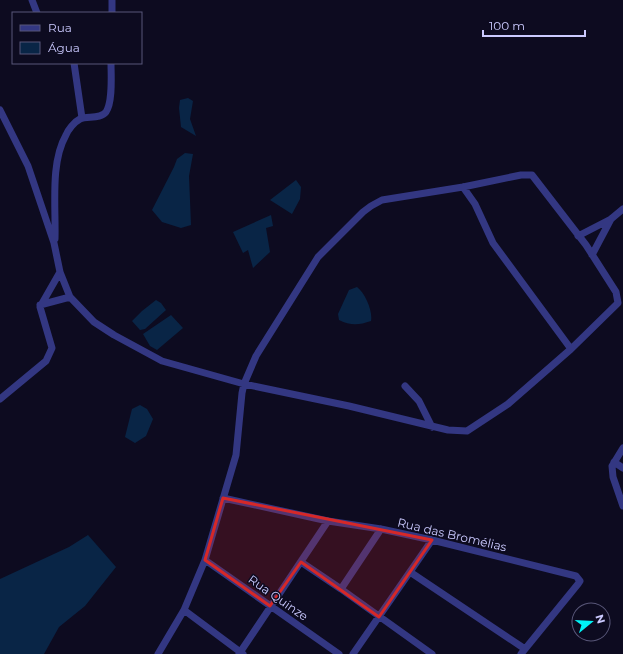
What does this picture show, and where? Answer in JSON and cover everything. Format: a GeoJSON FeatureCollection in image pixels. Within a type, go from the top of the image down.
{"type":"FeatureCollection","features":[{"type":"Feature","properties":{"kind":"street"},"geometry":{"type":"LineString","coordinates":[[32,0],[37,12]]}},
{"type":"Feature","properties":{"kind":"street"},"geometry":{"type":"LineString","coordinates":[[112,0],[112,12]]}},
{"type":"Feature","properties":{"kind":"street"},"geometry":{"type":"LineString","coordinates":[[74,64],[82,118]]}},
{"type":"Feature","properties":{"kind":"street"},"geometry":{"type":"LineString","coordinates":[[54,243],[56,218],[56,167],[61,145],[66,134],[78,120],[103,114],[107,110],[110,91],[111,64]]}},
{"type":"Feature","properties":{"kind":"street"},"geometry":{"type":"LineString","coordinates":[[0,110],[28,166],[54,243],[60,272],[70,297],[94,322],[114,335],[162,361],[244,384],[349,406],[432,427],[467,431],[508,404],[571,349],[618,303],[618,297],[592,255],[532,175],[521,175],[463,187],[382,200],[363,212],[318,257],[256,356],[244,384],[236,455],[205,560],[184,610],[158,654]]}},
{"type":"Feature","properties":{"kind":"street"},"geometry":{"type":"LineString","coordinates":[[463,187],[475,204],[493,243],[571,349]]}},
{"type":"Feature","properties":{"kind":"street"},"geometry":{"type":"LineString","coordinates":[[578,236],[611,219],[623,209]]}},
{"type":"Feature","properties":{"kind":"street"},"geometry":{"type":"LineString","coordinates":[[592,255],[611,219]]}},
{"type":"Feature","properties":{"kind":"street"},"geometry":{"type":"LineString","coordinates":[[0,399],[46,361],[49,356],[52,348],[40,305],[60,272]]}},
{"type":"Feature","properties":{"kind":"street"},"geometry":{"type":"LineString","coordinates":[[40,305],[70,297]]}},
{"type":"Feature","properties":{"kind":"street"},"geometry":{"type":"LineString","coordinates":[[405,386],[420,401],[432,427]]}},
{"type":"Feature","properties":{"kind":"street"},"geometry":{"type":"LineString","coordinates":[[623,448],[612,466],[613,477],[623,506]]}},
{"type":"Feature","properties":{"kind":"street"},"geometry":{"type":"LineString","coordinates":[[614,462],[623,468]]}},
{"type":"Feature","properties":{"kind":"street","name":"Rua das Bromélias"},"geometry":{"type":"LineString","coordinates":[[224,498],[328,521],[381,529],[432,540],[576,576],[580,581],[578,584],[523,651]]}},
{"type":"Feature","properties":{"kind":"street"},"geometry":{"type":"LineString","coordinates":[[184,610],[241,653],[270,606],[328,521]]}},
{"type":"Feature","properties":{"kind":"street"},"geometry":{"type":"LineString","coordinates":[[341,589],[381,529]]}},
{"type":"Feature","properties":{"kind":"street"},"geometry":{"type":"LineString","coordinates":[[353,654],[432,540]]}},
{"type":"Feature","properties":{"kind":"street","name":"Rua Quinze"},"geometry":{"type":"LineString","coordinates":[[205,560],[339,654]]}},
{"type":"Feature","properties":{"kind":"street"},"geometry":{"type":"LineString","coordinates":[[301,562],[432,654]]}},
{"type":"Feature","properties":{"kind":"street"},"geometry":{"type":"LineString","coordinates":[[410,572],[523,651]]}},
{"type":"Feature","properties":{"kind":"highlighted area"},"geometry":{"type":"Polygon","coordinates":[[[223,498],[432,540],[379,617],[301,562],[270,606],[205,560],[223,498]]]}},
{"type":"Feature","properties":{"kind":"water"},"geometry":{"type":"Polygon","coordinates":[[[188,98],[193,101],[190,119],[196,136],[181,127],[179,108],[180,100],[188,98]]]}},
{"type":"Feature","properties":{"kind":"water"},"geometry":{"type":"Polygon","coordinates":[[[185,153],[193,154],[189,176],[191,225],[181,228],[162,222],[152,210],[177,159],[185,153]]]}},
{"type":"Feature","properties":{"kind":"water"},"geometry":{"type":"Polygon","coordinates":[[[296,180],[301,187],[300,199],[292,214],[270,200],[296,180]]]}},
{"type":"Feature","properties":{"kind":"water"},"geometry":{"type":"Polygon","coordinates":[[[271,215],[273,226],[266,228],[270,252],[253,268],[248,250],[243,253],[233,232],[271,215]]]}},
{"type":"Feature","properties":{"kind":"water"},"geometry":{"type":"Polygon","coordinates":[[[357,287],[363,293],[368,302],[371,312],[371,321],[355,324],[339,320],[338,314],[349,290],[357,287]]]}},
{"type":"Feature","properties":{"kind":"water"},"geometry":{"type":"Polygon","coordinates":[[[156,300],[161,303],[166,310],[145,329],[140,330],[132,321],[156,300]]]}},
{"type":"Feature","properties":{"kind":"water"},"geometry":{"type":"Polygon","coordinates":[[[171,315],[183,328],[157,350],[150,346],[143,334],[171,315]]]}},
{"type":"Feature","properties":{"kind":"water"},"geometry":{"type":"Polygon","coordinates":[[[140,405],[147,409],[153,419],[146,436],[135,443],[125,437],[132,409],[140,405]]]}},
{"type":"Feature","properties":{"kind":"water"},"geometry":{"type":"Polygon","coordinates":[[[88,535],[116,567],[85,606],[59,627],[44,654],[0,654],[0,579],[69,547],[88,535]]]}}]}
